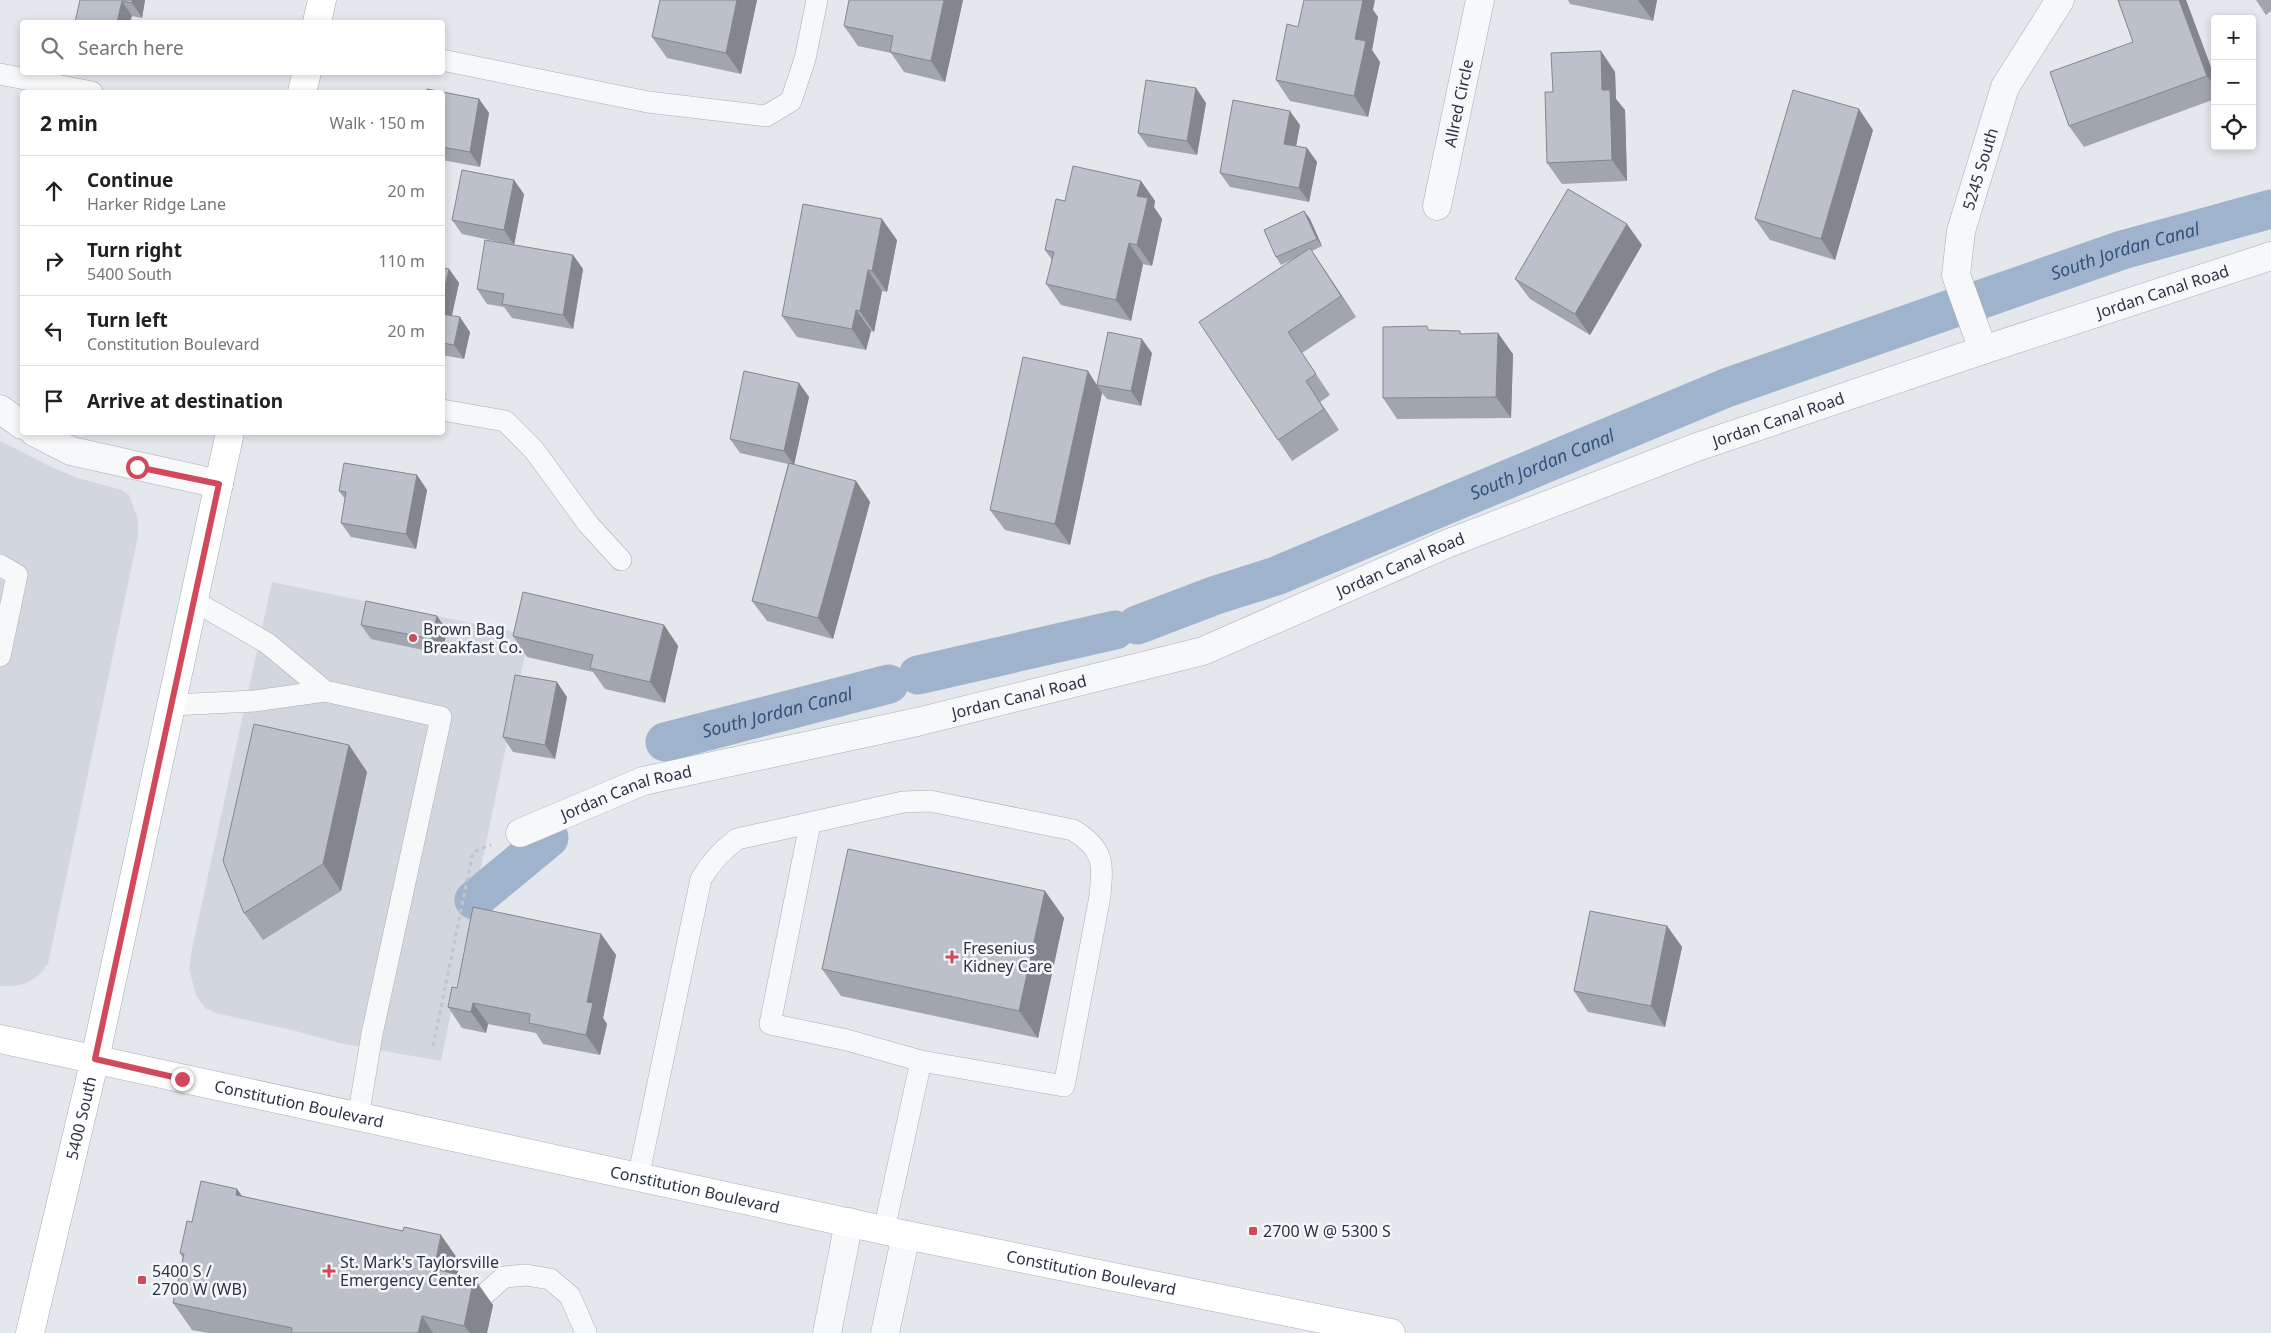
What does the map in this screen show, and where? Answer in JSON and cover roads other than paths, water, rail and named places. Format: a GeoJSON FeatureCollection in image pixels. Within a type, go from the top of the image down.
{"type":"FeatureCollection","features":[{"type":"Feature","properties":{"kind":"main road"},"geometry":{"type":"LineString","coordinates":[[317,20],[322,0]]}},
{"type":"Feature","properties":{"kind":"main road"},"geometry":{"type":"LineString","coordinates":[[302,90],[306,75]]}},
{"type":"Feature","properties":{"kind":"main road","name":"5400 South"},"geometry":{"type":"LineString","coordinates":[[30,1333],[95,1059],[229,435]]}},
{"type":"Feature","properties":{"kind":"main road","name":"Constitution Boulevard"},"geometry":{"type":"LineString","coordinates":[[0,1040],[895,1233],[1391,1333]]}},
{"type":"Feature","properties":{"kind":"street","name":"Allred Circle"},"geometry":{"type":"LineString","coordinates":[[1437,206],[1480,0]]}},
{"type":"Feature","properties":{"kind":"street","name":"5245 South"},"geometry":{"type":"LineString","coordinates":[[1982,350],[1956,275],[1960,231],[2005,87],[2060,0]]}},
{"type":"Feature","properties":{"kind":"street","name":"Jordan Canal Road"},"geometry":{"type":"LineString","coordinates":[[520,833],[642,781],[917,722],[1203,651],[1449,543],[1660,461],[1982,350],[2271,256]]}},
{"type":"Feature","properties":{"kind":"street"},"geometry":{"type":"LineString","coordinates":[[0,409],[20,424]]}},
{"type":"Feature","properties":{"kind":"street"},"geometry":{"type":"LineString","coordinates":[[40,435],[71,451],[219,484]]}},
{"type":"Feature","properties":{"kind":"street"},"geometry":{"type":"LineString","coordinates":[[827,1333],[849,1222]]}},
{"type":"Feature","properties":{"kind":"street"},"geometry":{"type":"LineString","coordinates":[[885,1333],[895,1233]]}},
{"type":"Feature","properties":{"kind":"lane"},"geometry":{"type":"LineString","coordinates":[[445,61],[648,102],[766,116],[791,101],[805,59],[817,0]]}},
{"type":"Feature","properties":{"kind":"lane"},"geometry":{"type":"LineString","coordinates":[[0,74],[82,90]]}},
{"type":"Feature","properties":{"kind":"lane"},"geometry":{"type":"LineString","coordinates":[[445,411],[505,421],[534,450],[588,524],[621,560]]}},
{"type":"Feature","properties":{"kind":"lane"},"geometry":{"type":"LineString","coordinates":[[0,565],[16,575],[0,656]]}},
{"type":"Feature","properties":{"kind":"lane"},"geometry":{"type":"LineString","coordinates":[[194,601],[267,643],[325,691]]}},
{"type":"Feature","properties":{"kind":"lane"},"geometry":{"type":"LineString","coordinates":[[172,705],[254,701],[325,691],[440,717],[372,1034],[358,1118]]}},
{"type":"Feature","properties":{"kind":"lane"},"geometry":{"type":"LineString","coordinates":[[638,1178],[701,879],[710,863],[722,850],[737,839],[903,802],[930,800],[1073,830],[1091,841],[1102,869],[1100,896],[1064,1086],[920,1061],[847,1040],[770,1024],[810,824]]}},
{"type":"Feature","properties":{"kind":"lane"},"geometry":{"type":"LineString","coordinates":[[895,1233],[920,1061]]}},
{"type":"Feature","properties":{"kind":"lane"},"geometry":{"type":"LineString","coordinates":[[476,1302],[504,1277],[526,1275],[550,1279],[570,1296],[586,1333]]}},
{"type":"Feature","properties":{"kind":"waterway","name":"South Jordan Canal"},"geometry":{"type":"LineString","coordinates":[[1982,299],[2122,250],[2271,209]]}},
{"type":"Feature","properties":{"kind":"waterway","name":"South Jordan Canal"},"geometry":{"type":"LineString","coordinates":[[1137,625],[1216,595],[1276,576],[1726,388],[1951,309]]}},
{"type":"Feature","properties":{"kind":"waterway","name":"South Jordan Canal"},"geometry":{"type":"LineString","coordinates":[[918,675],[1115,630]]}},
{"type":"Feature","properties":{"kind":"waterway","name":"South Jordan Canal"},"geometry":{"type":"LineString","coordinates":[[665,742],[889,684]]}},
{"type":"Feature","properties":{"kind":"waterway","name":"South Jordan Canal"},"geometry":{"type":"LineString","coordinates":[[474,900],[549,838]]}},
{"type":"Feature","properties":{"kind":"place","name":"Brown Bag Breakfast Co."},"geometry":{"type":"Point","coordinates":[413,638]}},
{"type":"Feature","properties":{"kind":"place","name":"Fresenius Kidney Care"},"geometry":{"type":"Point","coordinates":[952,957]}},
{"type":"Feature","properties":{"kind":"place","name":"2700 W @ 5300 S"},"geometry":{"type":"Point","coordinates":[1253,1231]}},
{"type":"Feature","properties":{"kind":"place","name":"St. Mark's Taylorsville Emergency Center"},"geometry":{"type":"Point","coordinates":[329,1271]}},
{"type":"Feature","properties":{"kind":"place","name":"5400 S / 2700 W (WB)"},"geometry":{"type":"Point","coordinates":[142,1280]}}]}
